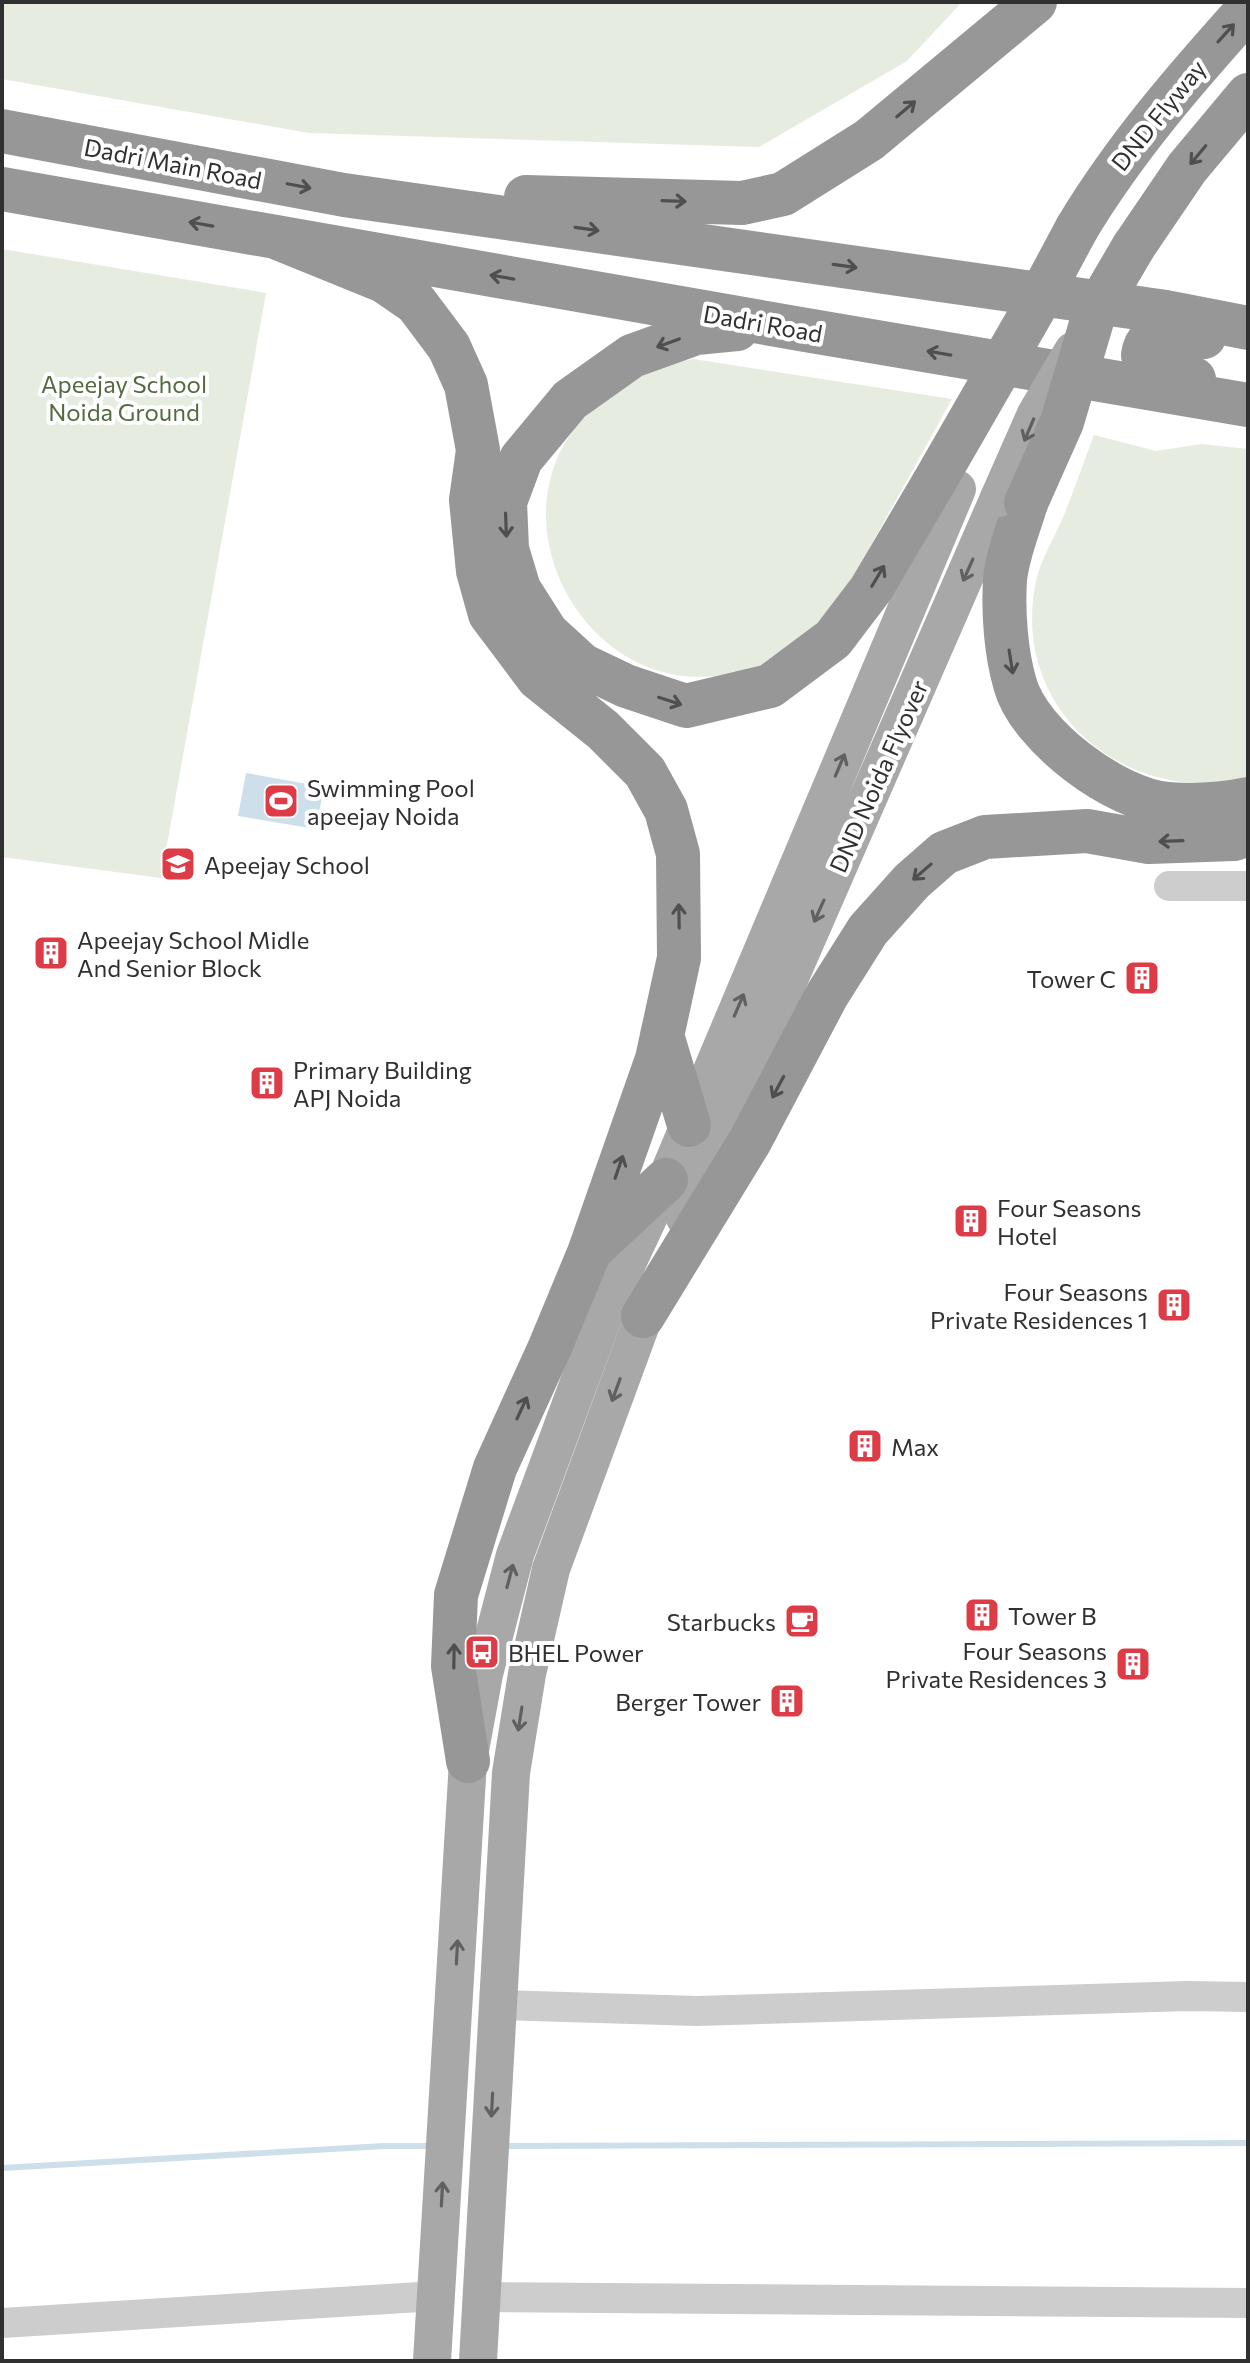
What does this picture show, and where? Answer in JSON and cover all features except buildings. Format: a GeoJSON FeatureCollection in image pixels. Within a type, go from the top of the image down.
{"type":"FeatureCollection","features":[{"type":"Feature","properties":{"kind":"highway"},"geometry":{"type":"LineString","coordinates":[[344,195],[742,203],[783,194],[869,140],[1035,2]]}},
{"type":"Feature","properties":{"kind":"highway","name":"DND Flyway"},"geometry":{"type":"LineString","coordinates":[[945,486],[1032,312],[1103,184],[1179,86],[1248,9]]}},
{"type":"Feature","properties":{"kind":"highway"},"geometry":{"type":"LineString","coordinates":[[1248,95],[1187,168],[1134,246],[1094,314],[1062,422],[1012,501],[1005,578],[1008,642],[1015,687],[1037,723],[1070,759],[1119,789],[1166,804],[1248,799]]}},
{"type":"Feature","properties":{"kind":"highway","name":"Dadri Main Road"},"geometry":{"type":"LineString","coordinates":[[2,131],[344,195]]}},
{"type":"Feature","properties":{"kind":"highway"},"geometry":{"type":"LineString","coordinates":[[2,189],[278,238],[384,281],[416,303],[449,347],[466,385],[478,450],[471,500],[478,571],[490,614],[538,678],[603,730],[645,772],[666,810],[678,854],[679,958],[657,1059],[589,1253],[495,1468],[456,1595],[453,1666],[468,1761]]}},
{"type":"Feature","properties":{"kind":"highway"},"geometry":{"type":"LineString","coordinates":[[344,195],[1073,298],[1248,328]]}},
{"type":"Feature","properties":{"kind":"highway","name":"Dadri Road"},"geometry":{"type":"LineString","coordinates":[[278,238],[1248,405]]}},
{"type":"Feature","properties":{"kind":"highway"},"geometry":{"type":"LineString","coordinates":[[800,329],[751,328],[696,333],[632,356],[570,400],[521,459],[505,502],[507,549],[519,589],[547,633],[582,665],[626,686],[686,706],[770,686],[833,639],[945,486]]}},
{"type":"Feature","properties":{"kind":"highway"},"geometry":{"type":"LineString","coordinates":[[1248,346],[1181,332],[1165,332],[1152,336],[1144,345],[1143,355],[1156,370],[1168,375],[1248,389]]}},
{"type":"Feature","properties":{"kind":"highway"},"geometry":{"type":"LineString","coordinates":[[1182,394],[1248,423]]}},
{"type":"Feature","properties":{"kind":"highway"},"geometry":{"type":"LineString","coordinates":[[643,1316],[750,1141],[827,995],[868,930],[912,881],[944,853],[985,837],[1087,831],[1149,842],[1234,839],[1248,834]]}},
{"type":"Feature","properties":{"kind":"highway"},"geometry":{"type":"LineString","coordinates":[[662,1035],[689,1125]]}},
{"type":"Feature","properties":{"kind":"highway"},"geometry":{"type":"LineString","coordinates":[[589,1253],[666,1180]]}},
{"type":"Feature","properties":{"kind":"main road","name":"DND Noida Flyover"},"geometry":{"type":"LineString","coordinates":[[432,2361],[468,1761],[484,1674],[515,1555],[608,1304],[689,1125],[945,486]]}},
{"type":"Feature","properties":{"kind":"main road","name":"DND Noida Flyover"},"geometry":{"type":"LineString","coordinates":[[478,2361],[511,1773],[527,1674],[551,1569],[643,1316],[1012,501]]}},
{"type":"Feature","properties":{"kind":"street"},"geometry":{"type":"LineString","coordinates":[[1169,886],[1248,886]]}},
{"type":"Feature","properties":{"kind":"street"},"geometry":{"type":"LineString","coordinates":[[497,2016],[1173,1996],[1248,1997]]}},
{"type":"Feature","properties":{"kind":"street"},"geometry":{"type":"LineString","coordinates":[[2,2323],[436,2284]]}},
{"type":"Feature","properties":{"kind":"street"},"geometry":{"type":"LineString","coordinates":[[481,2284],[1248,2303]]}},
{"type":"Feature","properties":{"kind":"green space"},"geometry":{"type":"Polygon","coordinates":[[[2,2],[962,2],[907,61],[759,147],[309,133],[2,79],[2,2]]]}},
{"type":"Feature","properties":{"kind":"green space","name":"Apeejay School Noida Ground"},"geometry":{"type":"Polygon","coordinates":[[[2,249],[266,293],[161,878],[2,857],[2,249]]]}},
{"type":"Feature","properties":{"kind":"green space"},"geometry":{"type":"Polygon","coordinates":[[[693,359],[952,399],[844,596],[830,616],[763,666],[733,673],[681,676],[635,661],[596,633],[568,595],[550,550],[547,503],[558,456],[588,413],[636,377],[662,366],[693,359]]]}},
{"type":"Feature","properties":{"kind":"green space"},"geometry":{"type":"Polygon","coordinates":[[[1094,435],[1156,451],[1202,444],[1248,449],[1248,779],[1202,784],[1159,778],[1120,762],[1086,738],[1059,707],[1040,670],[1032,628],[1036,581],[1094,435]]]}},
{"type":"Feature","properties":{"kind":"water","name":"Swimming Pool apeejay Noida"},"geometry":{"type":"Polygon","coordinates":[[[246,773],[324,787],[316,829],[238,816],[246,773]]]}},
{"type":"Feature","properties":{"kind":"waterway"},"geometry":{"type":"LineString","coordinates":[[504,2146],[1248,2143]]}},
{"type":"Feature","properties":{"kind":"waterway"},"geometry":{"type":"LineString","coordinates":[[2,2168],[384,2146],[432,2146]]}},
{"type":"Feature","properties":{"kind":"place","name":"Swimming Pool apeejay Noida"},"geometry":{"type":"Point","coordinates":[281,801]}},
{"type":"Feature","properties":{"kind":"place","name":"Apeejay School"},"geometry":{"type":"Point","coordinates":[178,864]}},
{"type":"Feature","properties":{"kind":"place","name":"Apeejay School Midle And Senior Block"},"geometry":{"type":"Point","coordinates":[51,953]}},
{"type":"Feature","properties":{"kind":"place","name":"Tower C"},"geometry":{"type":"Point","coordinates":[1142,978]}},
{"type":"Feature","properties":{"kind":"place","name":"Primary Building APJ Noida"},"geometry":{"type":"Point","coordinates":[267,1083]}},
{"type":"Feature","properties":{"kind":"place","name":"Four Seasons Hotel"},"geometry":{"type":"Point","coordinates":[971,1221]}},
{"type":"Feature","properties":{"kind":"place","name":"Four Seasons Private Residences 1"},"geometry":{"type":"Point","coordinates":[1174,1305]}},
{"type":"Feature","properties":{"kind":"place","name":"Max"},"geometry":{"type":"Point","coordinates":[865,1446]}},
{"type":"Feature","properties":{"kind":"place","name":"Tower B"},"geometry":{"type":"Point","coordinates":[982,1615]}},
{"type":"Feature","properties":{"kind":"place","name":"Starbucks"},"geometry":{"type":"Point","coordinates":[802,1621]}},
{"type":"Feature","properties":{"kind":"place","name":"BHEL Power"},"geometry":{"type":"Point","coordinates":[482,1652]}},
{"type":"Feature","properties":{"kind":"place","name":"Four Seasons Private Residences 3"},"geometry":{"type":"Point","coordinates":[1133,1664]}},
{"type":"Feature","properties":{"kind":"place","name":"Berger Tower"},"geometry":{"type":"Point","coordinates":[787,1701]}}]}
